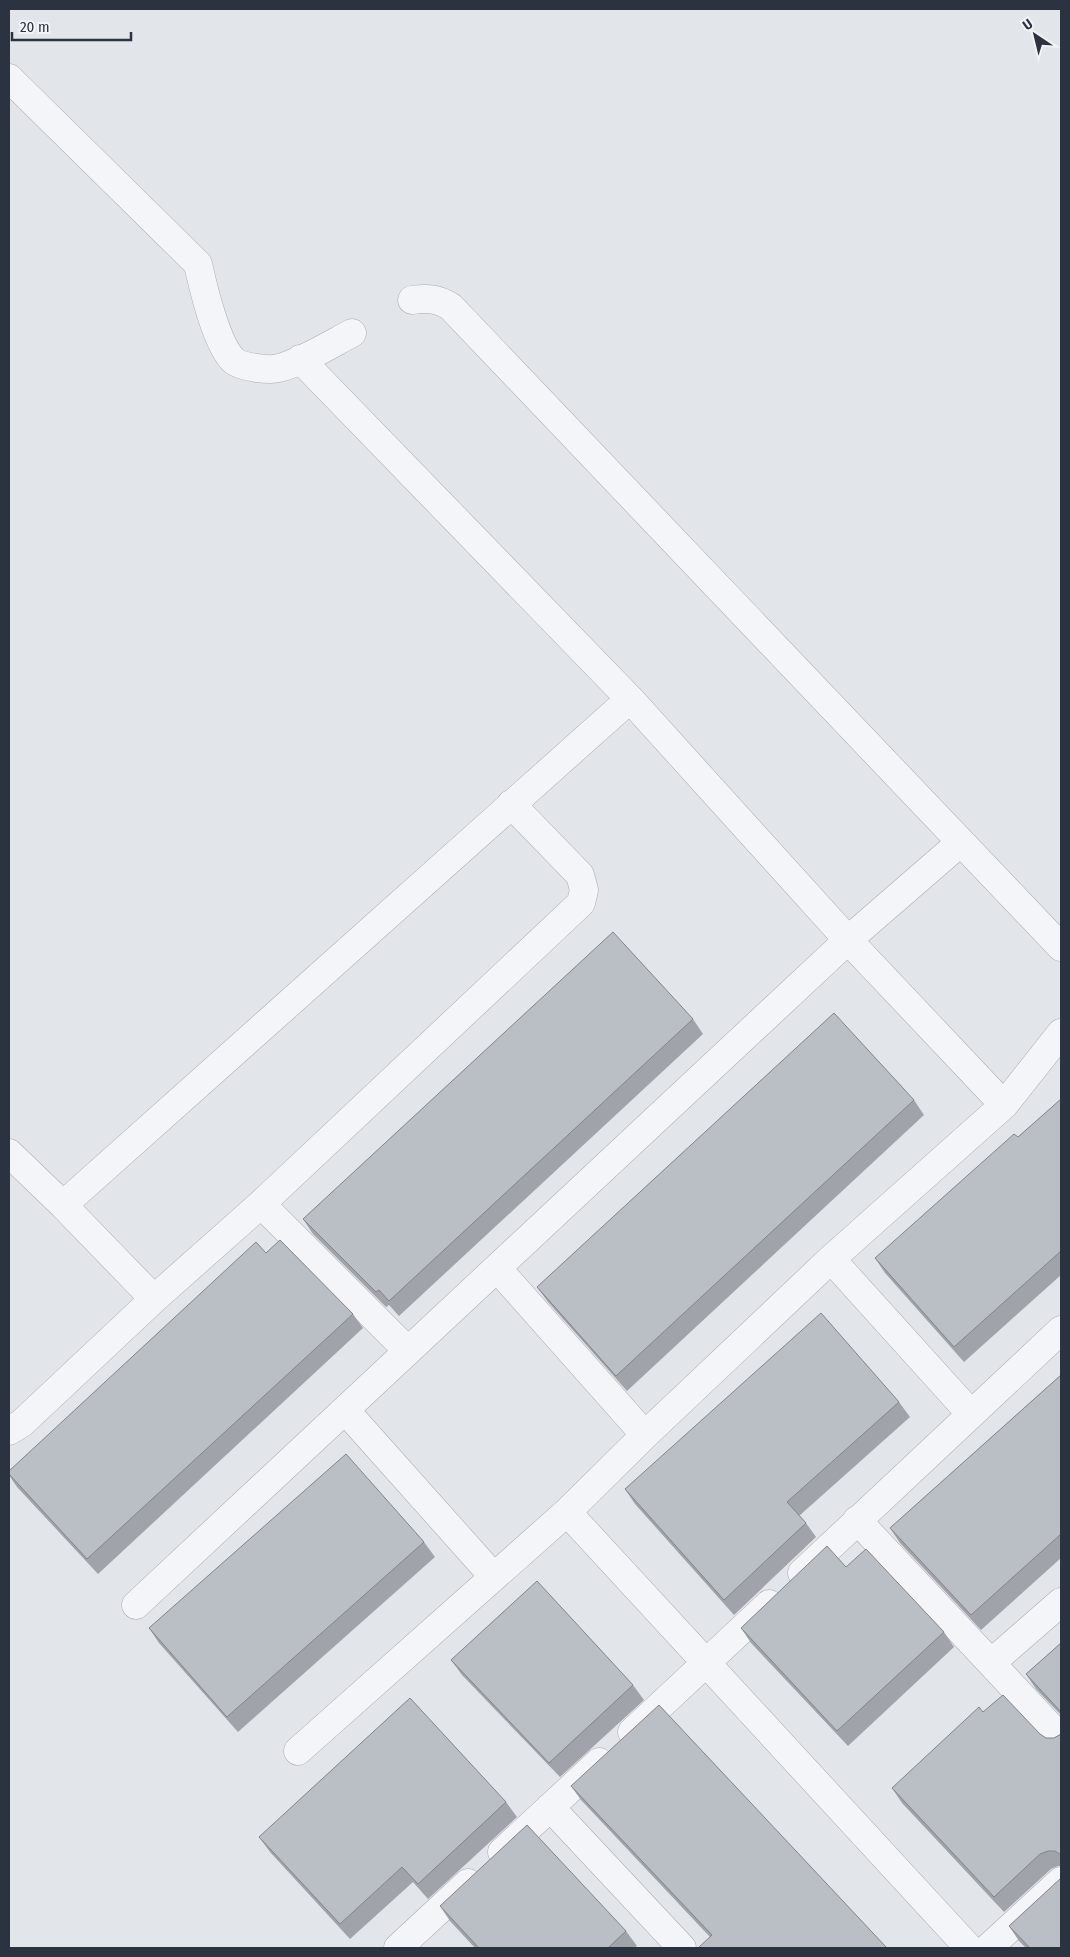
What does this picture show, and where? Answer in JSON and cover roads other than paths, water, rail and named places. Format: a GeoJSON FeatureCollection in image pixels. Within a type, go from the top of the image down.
{"type":"FeatureCollection","features":[{"type":"Feature","properties":{"kind":"street"},"geometry":{"type":"LineString","coordinates":[[9,78],[198,264],[205,298],[223,345],[235,362],[254,368],[278,369],[352,333]]}},
{"type":"Feature","properties":{"kind":"street"},"geometry":{"type":"LineString","coordinates":[[412,300],[431,298],[442,301],[450,306],[1061,947]]}},
{"type":"Feature","properties":{"kind":"street"},"geometry":{"type":"LineString","coordinates":[[300,359],[630,699],[848,940],[1004,1105]]}},
{"type":"Feature","properties":{"kind":"street"},"geometry":{"type":"LineString","coordinates":[[63,1204],[630,699]]}},
{"type":"Feature","properties":{"kind":"street"},"geometry":{"type":"LineString","coordinates":[[9,1430],[22,1422],[154,1299],[261,1204],[581,903],[584,890],[580,875],[511,804]]}},
{"type":"Feature","properties":{"kind":"street"},"geometry":{"type":"LineString","coordinates":[[136,1605],[848,940],[960,842]]}},
{"type":"Feature","properties":{"kind":"street"},"geometry":{"type":"LineString","coordinates":[[298,1751],[567,1512],[645,1435],[831,1260],[1004,1105],[1061,1032]]}},
{"type":"Feature","properties":{"kind":"street"},"geometry":{"type":"LineString","coordinates":[[9,1153],[63,1204],[154,1299]]}},
{"type":"Feature","properties":{"kind":"street"},"geometry":{"type":"LineString","coordinates":[[261,1204],[408,1351]]}},
{"type":"Feature","properties":{"kind":"street"},"geometry":{"type":"LineString","coordinates":[[831,1260],[971,1414]]}},
{"type":"Feature","properties":{"kind":"street"},"geometry":{"type":"LineString","coordinates":[[497,1268],[645,1435]]}},
{"type":"Feature","properties":{"kind":"street"},"geometry":{"type":"LineString","coordinates":[[400,1948],[550,1807],[708,1663],[857,1520],[1061,1330]]}},
{"type":"Feature","properties":{"kind":"street"},"geometry":{"type":"LineString","coordinates":[[345,1410],[493,1576]]}},
{"type":"Feature","properties":{"kind":"street"},"geometry":{"type":"LineString","coordinates":[[567,1512],[969,1948]]}},
{"type":"Feature","properties":{"kind":"street"},"geometry":{"type":"LineString","coordinates":[[857,1520],[1061,1738]]}},
{"type":"Feature","properties":{"kind":"street"},"geometry":{"type":"LineString","coordinates":[[991,1663],[1061,1602]]}},
{"type":"Feature","properties":{"kind":"street"},"geometry":{"type":"LineString","coordinates":[[550,1807],[682,1948]]}},
{"type":"Feature","properties":{"kind":"street"},"geometry":{"type":"LineString","coordinates":[[988,1948],[1061,1881]]}}]}
